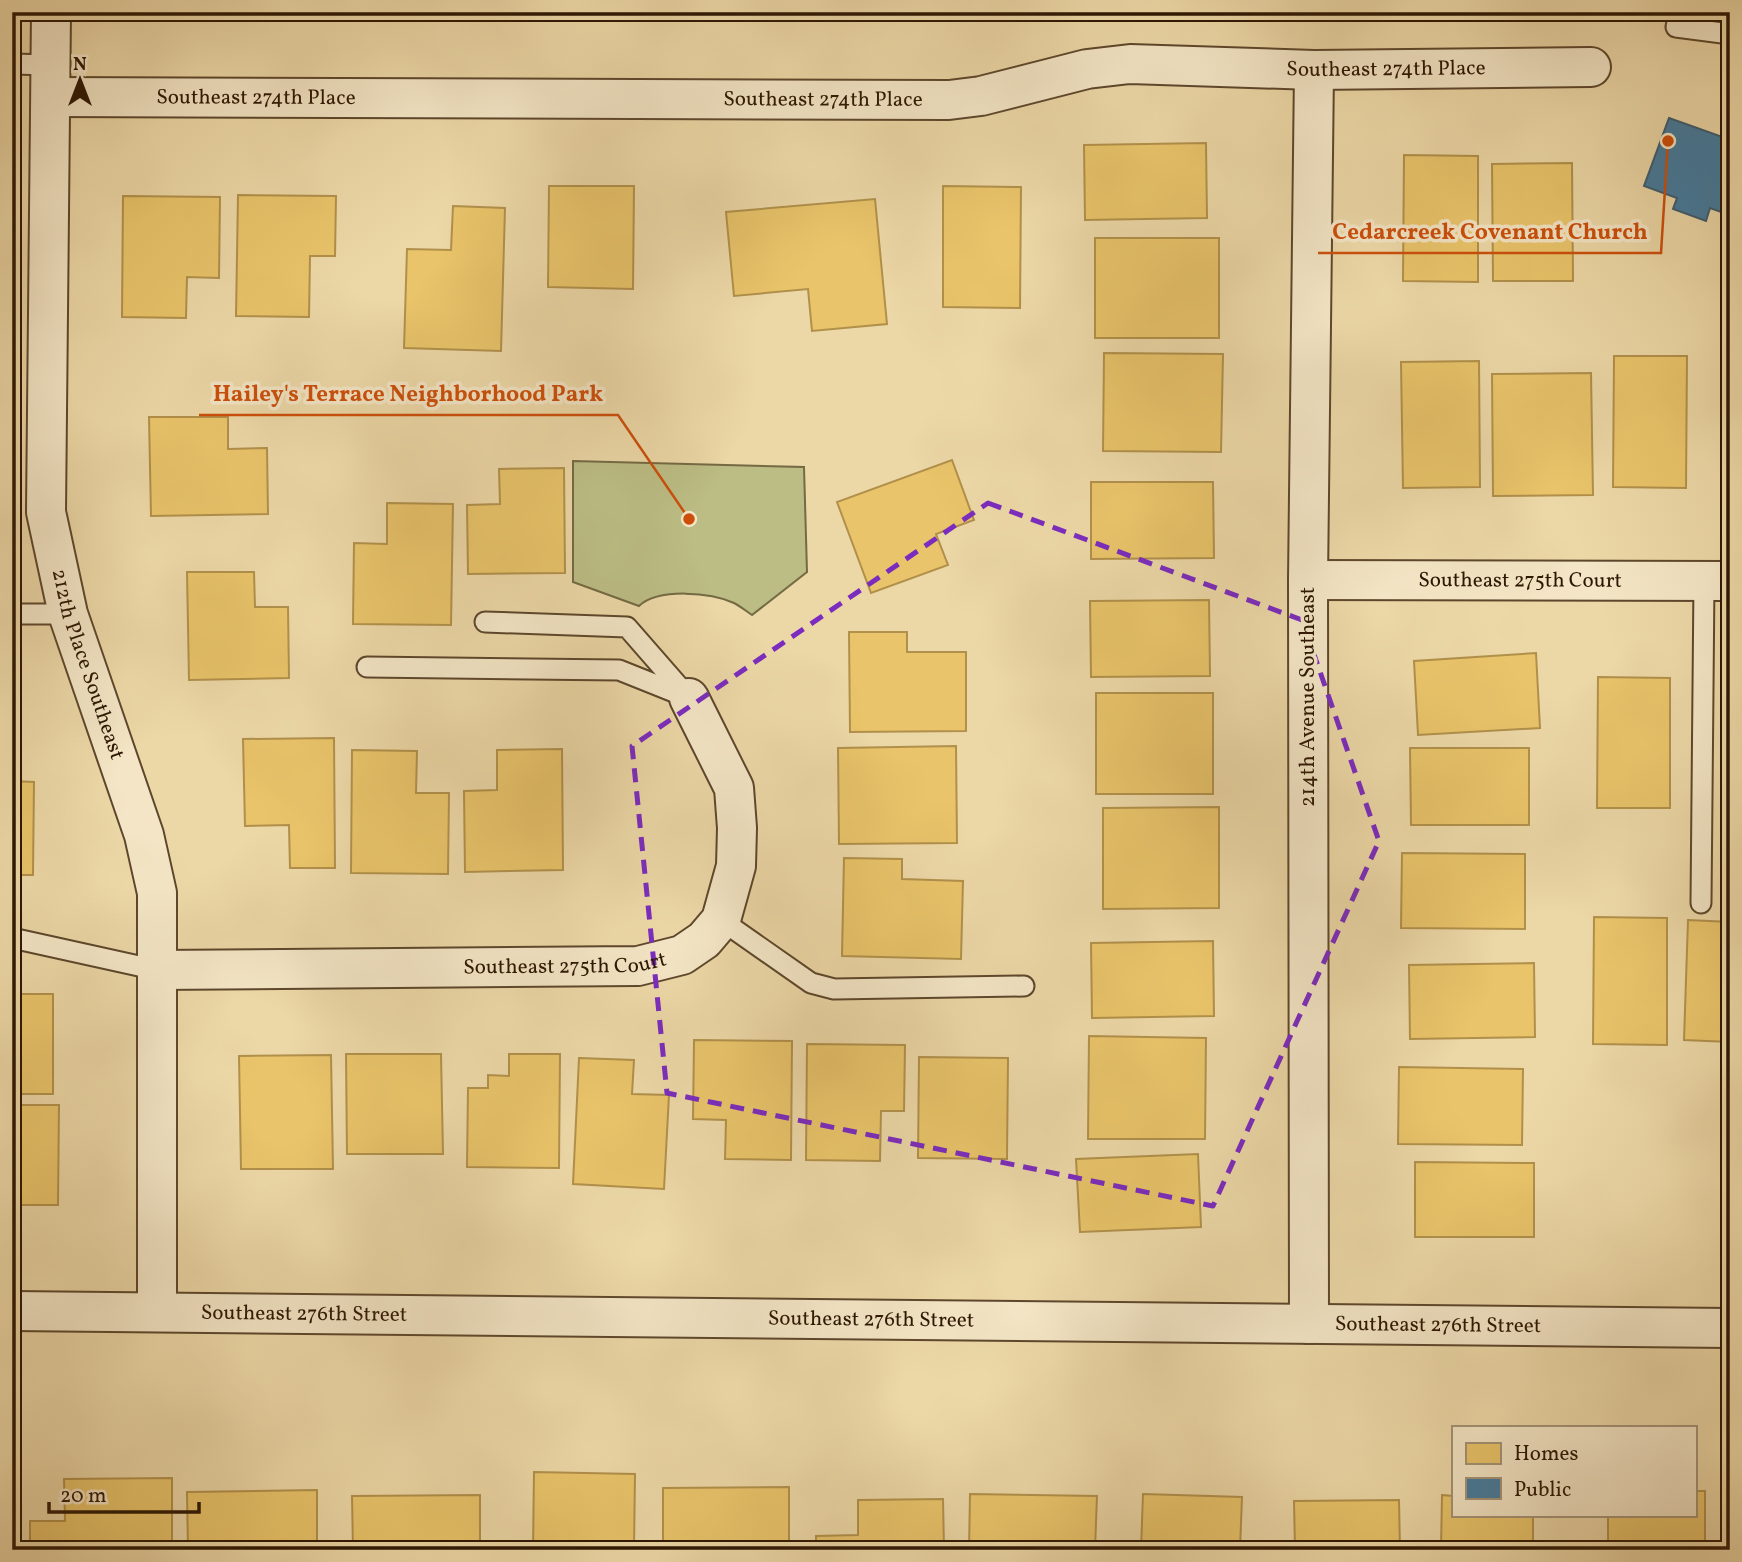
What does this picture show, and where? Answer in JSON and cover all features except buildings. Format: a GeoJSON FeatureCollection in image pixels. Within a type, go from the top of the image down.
{"type":"FeatureCollection","features":[{"type":"Feature","properties":{"kind":"street","name":"212th Place Southeast"},"geometry":{"type":"LineString","coordinates":[[51,12],[46,512],[68,614],[144,835],[157,893],[157,1312]]}},
{"type":"Feature","properties":{"kind":"street","name":"Southeast 274th Place"},"geometry":{"type":"LineString","coordinates":[[51,81],[949,100],[981,96],[1087,69],[1130,64],[1314,70],[1591,67]]}},
{"type":"Feature","properties":{"kind":"street","name":"214th Avenue Southeast"},"geometry":{"type":"LineString","coordinates":[[1309,1324],[1308,580],[1314,70]]}},
{"type":"Feature","properties":{"kind":"street","name":"Southeast 275th Court"},"geometry":{"type":"LineString","coordinates":[[1308,580],[1717,581]]}},
{"type":"Feature","properties":{"kind":"street","name":"Southeast 275th Court"},"geometry":{"type":"LineString","coordinates":[[157,970],[638,966],[682,955],[704,940],[721,920],[736,866],[734,788],[689,698]]}},
{"type":"Feature","properties":{"kind":"street","name":"Southeast 276th Street"},"geometry":{"type":"LineString","coordinates":[[12,1311],[1730,1328]]}},
{"type":"Feature","properties":{"kind":"lane"},"geometry":{"type":"LineString","coordinates":[[1679,12],[1676,27],[1730,34]]}},
{"type":"Feature","properties":{"kind":"lane"},"geometry":{"type":"LineString","coordinates":[[12,64],[51,81]]}},
{"type":"Feature","properties":{"kind":"lane"},"geometry":{"type":"LineString","coordinates":[[1701,903],[1717,581]]}},
{"type":"Feature","properties":{"kind":"lane"},"geometry":{"type":"LineString","coordinates":[[12,614],[68,614]]}},
{"type":"Feature","properties":{"kind":"lane"},"geometry":{"type":"LineString","coordinates":[[485,622],[626,627],[689,698]]}},
{"type":"Feature","properties":{"kind":"lane"},"geometry":{"type":"LineString","coordinates":[[367,667],[619,670],[689,698]]}},
{"type":"Feature","properties":{"kind":"lane"},"geometry":{"type":"LineString","coordinates":[[721,920],[811,983],[834,989],[1024,986]]}},
{"type":"Feature","properties":{"kind":"lane"},"geometry":{"type":"LineString","coordinates":[[12,938],[157,970]]}},
{"type":"Feature","properties":{"kind":"highlighted area"},"geometry":{"type":"Polygon","coordinates":[[[988,503],[1302,620],[1379,841],[1213,1206],[667,1093],[632,746],[988,503]]]}},
{"type":"Feature","properties":{"kind":"green space"},"geometry":{"type":"Polygon","coordinates":[[[573,461],[804,467],[807,572],[752,615],[724,599],[699,594],[659,596],[639,606],[573,582],[573,461]]]}},
{"type":"Feature","properties":{"kind":"place","name":"Cedarcreek Covenant Church"},"geometry":{"type":"Point","coordinates":[1668,141]}},
{"type":"Feature","properties":{"kind":"place","name":"Hailey's Terrace Neighborhood Park"},"geometry":{"type":"Point","coordinates":[689,519]}}]}
